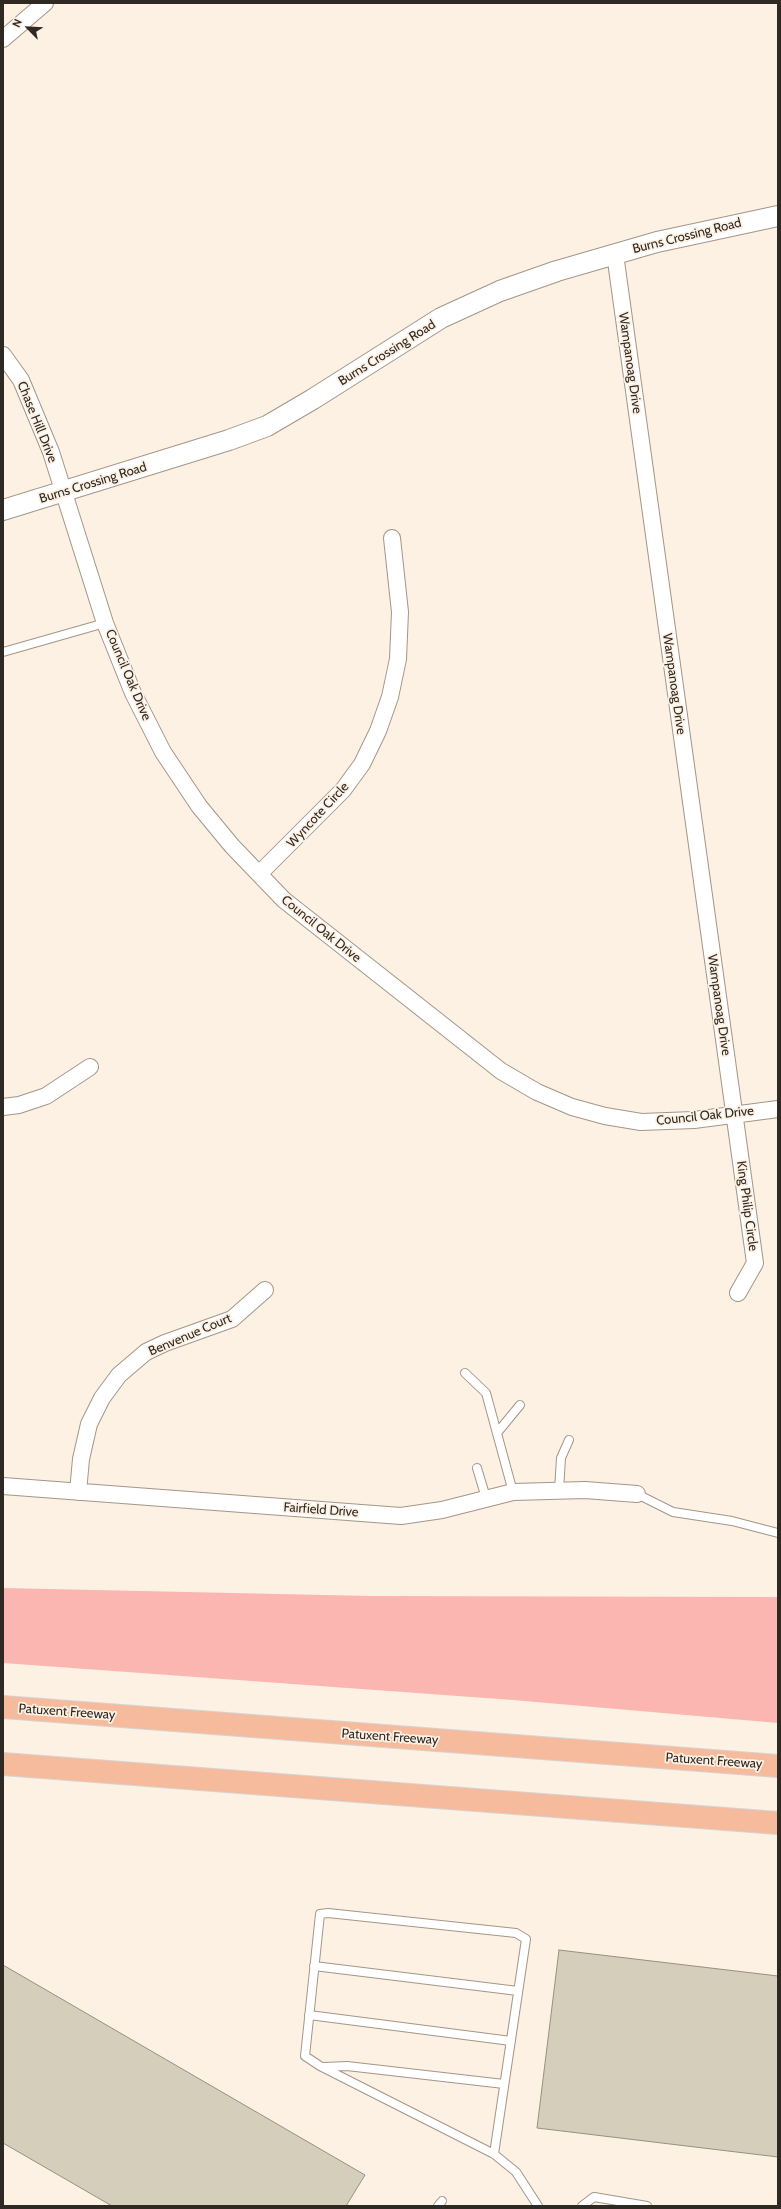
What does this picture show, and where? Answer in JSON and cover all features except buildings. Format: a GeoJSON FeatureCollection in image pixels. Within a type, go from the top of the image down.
{"type":"FeatureCollection","features":[{"type":"Feature","properties":{"kind":"highway","name":"Patuxent Freeway"},"geometry":{"type":"LineString","coordinates":[[3,1707],[778,1766]]}},
{"type":"Feature","properties":{"kind":"highway"},"geometry":{"type":"LineString","coordinates":[[3,1764],[778,1823]]}},
{"type":"Feature","properties":{"kind":"street"},"geometry":{"type":"LineString","coordinates":[[3,39],[45,3]]}},
{"type":"Feature","properties":{"kind":"street","name":"Burns Crossing Road"},"geometry":{"type":"LineString","coordinates":[[3,510],[64,493],[229,440],[267,426],[313,399],[441,318],[500,291],[557,271],[615,254],[705,230],[778,216]]}},
{"type":"Feature","properties":{"kind":"street","name":"Wampanoag Drive"},"geometry":{"type":"LineString","coordinates":[[615,254],[734,1115]]}},
{"type":"Feature","properties":{"kind":"street","name":"Chase Hill Drive"},"geometry":{"type":"LineString","coordinates":[[3,355],[21,380],[51,452],[64,493]]}},
{"type":"Feature","properties":{"kind":"street","name":"Council Oak Drive"},"geometry":{"type":"LineString","coordinates":[[64,493],[105,623],[133,693],[163,752],[199,806],[284,900],[501,1071],[537,1092],[572,1107],[605,1116],[641,1122],[694,1120],[778,1109]]}},
{"type":"Feature","properties":{"kind":"street","name":"Wyncote Circle"},"geometry":{"type":"LineString","coordinates":[[259,874],[343,790],[362,764],[378,731],[390,697],[398,659],[400,612],[392,538]]}},
{"type":"Feature","properties":{"kind":"street"},"geometry":{"type":"LineString","coordinates":[[3,1107],[19,1105],[46,1096],[90,1067]]}},
{"type":"Feature","properties":{"kind":"street","name":"King Philip Circle"},"geometry":{"type":"LineString","coordinates":[[734,1115],[755,1263],[738,1293]]}},
{"type":"Feature","properties":{"kind":"street","name":"Benvenue Court"},"geometry":{"type":"LineString","coordinates":[[78,1492],[81,1458],[89,1424],[102,1398],[119,1375],[146,1352],[165,1343],[232,1319],[265,1290]]}},
{"type":"Feature","properties":{"kind":"street","name":"Fairfield Drive"},"geometry":{"type":"LineString","coordinates":[[3,1486],[402,1516],[442,1510],[513,1492],[559,1490],[637,1494]]}},
{"type":"Feature","properties":{"kind":"lane"},"geometry":{"type":"LineString","coordinates":[[3,652],[105,623]]}},
{"type":"Feature","properties":{"kind":"lane"},"geometry":{"type":"LineString","coordinates":[[465,1373],[486,1393],[513,1492]]}},
{"type":"Feature","properties":{"kind":"lane"},"geometry":{"type":"LineString","coordinates":[[497,1433],[520,1405]]}},
{"type":"Feature","properties":{"kind":"lane"},"geometry":{"type":"LineString","coordinates":[[559,1490],[561,1458],[569,1440]]}},
{"type":"Feature","properties":{"kind":"lane"},"geometry":{"type":"LineString","coordinates":[[477,1468],[486,1498]]}},
{"type":"Feature","properties":{"kind":"lane"},"geometry":{"type":"LineString","coordinates":[[637,1494],[672,1512],[732,1521],[778,1533]]}},
{"type":"Feature","properties":{"kind":"lane"},"geometry":{"type":"LineString","coordinates":[[494,2154],[526,1939],[516,1933],[328,1913],[320,1914],[305,2056],[323,2067],[494,2154],[516,2172],[538,2206]]}},
{"type":"Feature","properties":{"kind":"lane"},"geometry":{"type":"LineString","coordinates":[[314,1966],[518,1991]]}},
{"type":"Feature","properties":{"kind":"lane"},"geometry":{"type":"LineString","coordinates":[[309,2015],[511,2041]]}},
{"type":"Feature","properties":{"kind":"lane"},"geometry":{"type":"LineString","coordinates":[[323,2067],[347,2066],[504,2084]]}},
{"type":"Feature","properties":{"kind":"lane"},"geometry":{"type":"LineString","coordinates":[[582,2206],[594,2197],[647,2206]]}},
{"type":"Feature","properties":{"kind":"shaded area"},"geometry":{"type":"Polygon","coordinates":[[[3,1588],[371,1596],[778,1597],[778,1723],[513,1700],[3,1663],[3,1588]]]}}]}
